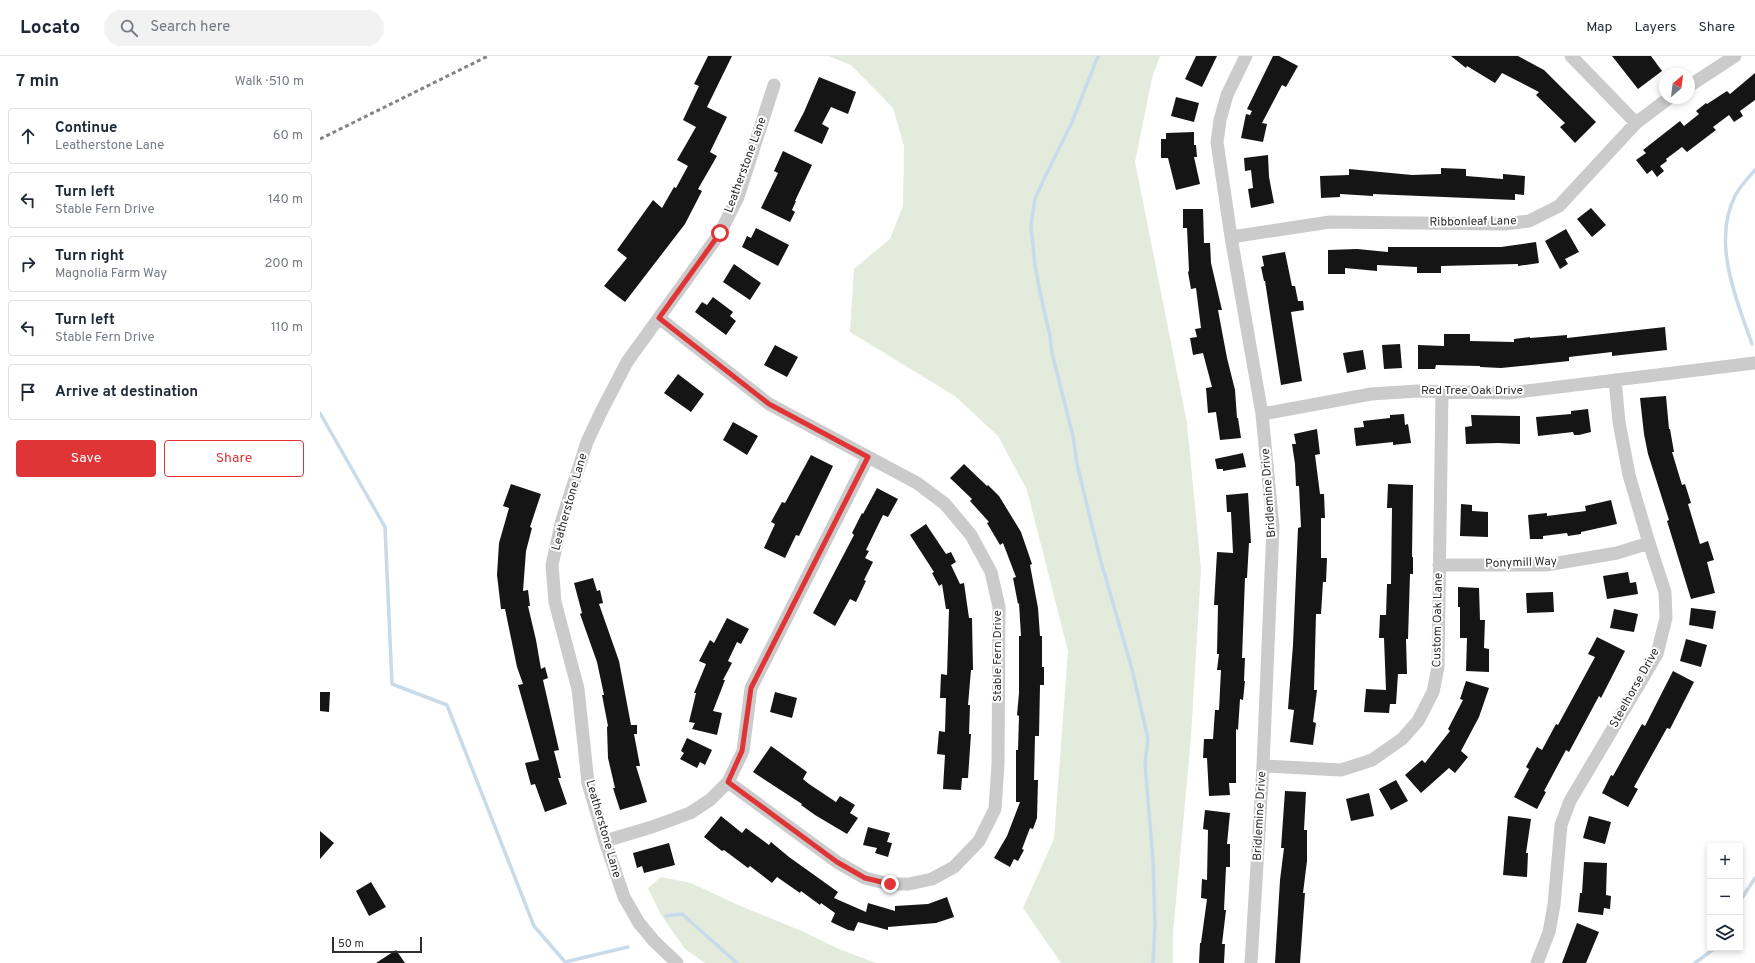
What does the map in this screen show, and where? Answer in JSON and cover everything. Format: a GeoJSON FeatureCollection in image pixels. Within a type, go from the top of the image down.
{"type":"FeatureCollection","features":[{"type":"Feature","properties":{"kind":"street","name":"Bridlemine Drive"},"geometry":{"type":"LineString","coordinates":[[1246,56],[1227,95],[1220,120],[1217,142],[1231,237],[1262,414],[1274,527],[1263,766],[1251,963]]}},
{"type":"Feature","properties":{"kind":"street"},"geometry":{"type":"LineString","coordinates":[[1571,56],[1636,123]]}},
{"type":"Feature","properties":{"kind":"street"},"geometry":{"type":"LineString","coordinates":[[1695,82],[1735,56]]}},
{"type":"Feature","properties":{"kind":"street","name":"Leatherstone Lane"},"geometry":{"type":"LineString","coordinates":[[677,963],[654,941],[639,923],[624,897],[605,841],[588,783],[578,689],[555,602],[552,564],[562,520],[587,442],[600,412],[627,362],[720,233],[738,197],[774,85]]}},
{"type":"Feature","properties":{"kind":"street","name":"Ribbonleaf Lane"},"geometry":{"type":"LineString","coordinates":[[1231,237],[1330,222],[1504,224],[1529,221],[1559,206],[1636,123],[1661,104]]}},
{"type":"Feature","properties":{"kind":"street","name":"Stable Fern Drive"},"geometry":{"type":"LineString","coordinates":[[659,318],[769,404],[917,483],[945,504],[971,535],[991,572],[999,607],[998,764],[995,809],[980,841],[954,867],[932,878],[909,884],[890,884],[865,878],[837,862],[728,782]]}},
{"type":"Feature","properties":{"kind":"street","name":"Red Tree Oak Drive"},"geometry":{"type":"LineString","coordinates":[[1262,414],[1371,394],[1418,391],[1510,393],[1755,363]]}},
{"type":"Feature","properties":{"kind":"street","name":"Steelhorse Drive"},"geometry":{"type":"LineString","coordinates":[[1537,963],[1550,932],[1554,905],[1558,843],[1563,819],[1570,801],[1657,654],[1666,618],[1666,592],[1649,543],[1629,475],[1619,422],[1615,380]]}},
{"type":"Feature","properties":{"kind":"street","name":"Custom Oak Lane"},"geometry":{"type":"LineString","coordinates":[[1263,766],[1341,770],[1372,760],[1402,739],[1418,721],[1433,692],[1438,667],[1442,392]]}},
{"type":"Feature","properties":{"kind":"street"},"geometry":{"type":"LineString","coordinates":[[605,841],[652,827],[690,813],[710,800],[728,782],[742,751],[751,688],[868,457]]}},
{"type":"Feature","properties":{"kind":"street","name":"Ponymill Way"},"geometry":{"type":"LineString","coordinates":[[1439,565],[1546,565],[1618,553],[1649,543]]}},
{"type":"Feature","properties":{"kind":"green space"},"geometry":{"type":"Polygon","coordinates":[[[828,56],[1160,56],[1152,78],[1135,162],[1187,423],[1201,569],[1191,737],[1173,933],[1173,963],[1061,963],[1023,908],[1054,839],[1068,651],[1027,490],[998,436],[955,396],[850,332],[854,269],[890,239],[903,206],[904,146],[893,108],[851,65],[828,56]]]}},
{"type":"Feature","properties":{"kind":"green space"},"geometry":{"type":"Polygon","coordinates":[[[661,877],[691,883],[738,905],[804,932],[839,949],[876,963],[705,963],[685,949],[660,913],[648,888],[661,877]]]}},
{"type":"Feature","properties":{"kind":"building"},"geometry":{"type":"Polygon","coordinates":[[[708,56],[732,56],[707,107],[727,117],[710,152],[717,156],[698,189],[702,191],[685,224],[625,302],[604,286],[627,258],[617,250],[653,200],[662,208],[674,187],[676,188],[688,166],[677,160],[696,127],[683,120],[699,86],[694,84],[708,56]]]}},
{"type":"Feature","properties":{"kind":"building"},"geometry":{"type":"Polygon","coordinates":[[[1196,56],[1217,56],[1202,87],[1185,79],[1196,56]]]}},
{"type":"Feature","properties":{"kind":"building"},"geometry":{"type":"Polygon","coordinates":[[[1273,56],[1279,56],[1298,66],[1286,87],[1282,85],[1262,123],[1267,124],[1263,142],[1241,138],[1246,114],[1250,115],[1252,111],[1247,109],[1273,56]]]}},
{"type":"Feature","properties":{"kind":"building"},"geometry":{"type":"Polygon","coordinates":[[[1451,56],[1518,56],[1544,70],[1596,122],[1575,143],[1560,127],[1565,123],[1536,95],[1539,92],[1502,73],[1495,83],[1467,66],[1466,68],[1451,56]]]}},
{"type":"Feature","properties":{"kind":"building"},"geometry":{"type":"Polygon","coordinates":[[[1612,56],[1651,56],[1660,68],[1659,73],[1638,89],[1612,56]]]}},
{"type":"Feature","properties":{"kind":"building"},"geometry":{"type":"Polygon","coordinates":[[[1755,73],[1755,100],[1740,111],[1743,116],[1734,122],[1729,115],[1713,127],[1716,130],[1687,152],[1682,147],[1666,159],[1667,161],[1660,166],[1664,171],[1657,177],[1652,170],[1647,174],[1636,160],[1646,153],[1643,150],[1680,121],[1684,126],[1699,114],[1696,111],[1706,103],[1707,104],[1727,91],[1730,94],[1755,73]]]}},
{"type":"Feature","properties":{"kind":"building"},"geometry":{"type":"Polygon","coordinates":[[[819,77],[856,92],[848,114],[831,107],[822,124],[829,128],[822,144],[794,131],[819,77]]]}},
{"type":"Feature","properties":{"kind":"building"},"geometry":{"type":"Polygon","coordinates":[[[1176,97],[1199,103],[1194,122],[1171,116],[1176,97]]]}},
{"type":"Feature","properties":{"kind":"building"},"geometry":{"type":"Polygon","coordinates":[[[1194,132],[1194,145],[1196,145],[1197,157],[1194,157],[1200,184],[1176,190],[1168,158],[1161,158],[1161,139],[1166,139],[1166,133],[1194,132]]]}},
{"type":"Feature","properties":{"kind":"building"},"geometry":{"type":"Polygon","coordinates":[[[783,151],[812,165],[795,201],[792,210],[795,212],[790,222],[761,208],[778,173],[774,171],[783,151]]]}},
{"type":"Feature","properties":{"kind":"building"},"geometry":{"type":"Polygon","coordinates":[[[1268,155],[1269,177],[1274,203],[1251,208],[1248,189],[1253,188],[1251,170],[1245,171],[1244,158],[1268,155]]]}},
{"type":"Feature","properties":{"kind":"building"},"geometry":{"type":"Polygon","coordinates":[[[1441,168],[1466,169],[1466,176],[1503,179],[1503,174],[1525,176],[1524,195],[1515,194],[1515,200],[1373,194],[1373,196],[1340,194],[1340,197],[1321,198],[1320,176],[1349,175],[1349,169],[1412,175],[1441,174],[1441,168]]]}},
{"type":"Feature","properties":{"kind":"building"},"geometry":{"type":"Polygon","coordinates":[[[1591,208],[1606,225],[1592,237],[1577,219],[1591,208]]]}},
{"type":"Feature","properties":{"kind":"building"},"geometry":{"type":"Polygon","coordinates":[[[1183,209],[1203,209],[1204,243],[1210,243],[1211,263],[1222,310],[1218,310],[1235,390],[1237,418],[1241,438],[1220,440],[1216,412],[1208,413],[1206,388],[1212,387],[1203,353],[1193,355],[1190,338],[1197,337],[1195,329],[1201,328],[1196,288],[1191,289],[1188,272],[1187,228],[1183,228],[1183,209]]]}},
{"type":"Feature","properties":{"kind":"building"},"geometry":{"type":"Polygon","coordinates":[[[756,228],[789,245],[778,266],[742,247],[747,236],[751,238],[756,228]]]}},
{"type":"Feature","properties":{"kind":"building"},"geometry":{"type":"Polygon","coordinates":[[[1566,229],[1579,252],[1565,259],[1568,264],[1560,269],[1545,241],[1566,229]]]}},
{"type":"Feature","properties":{"kind":"building"},"geometry":{"type":"Polygon","coordinates":[[[1536,242],[1539,263],[1518,266],[1518,264],[1441,266],[1441,273],[1417,273],[1417,267],[1377,265],[1377,271],[1345,268],[1345,274],[1328,274],[1328,250],[1357,249],[1388,252],[1388,247],[1501,247],[1536,242]]]}},
{"type":"Feature","properties":{"kind":"building"},"geometry":{"type":"Polygon","coordinates":[[[1285,252],[1292,286],[1295,286],[1298,301],[1303,301],[1304,310],[1291,312],[1302,381],[1281,385],[1265,281],[1261,267],[1264,266],[1262,256],[1285,252]]]}},
{"type":"Feature","properties":{"kind":"building"},"geometry":{"type":"Polygon","coordinates":[[[734,264],[761,283],[750,300],[723,282],[734,264]]]}},
{"type":"Feature","properties":{"kind":"building"},"geometry":{"type":"Polygon","coordinates":[[[713,297],[733,312],[730,316],[736,321],[726,335],[695,312],[702,302],[707,305],[713,297]]]}},
{"type":"Feature","properties":{"kind":"building"},"geometry":{"type":"Polygon","coordinates":[[[1665,327],[1667,350],[1612,356],[1612,352],[1569,357],[1569,361],[1501,368],[1436,365],[1435,369],[1418,369],[1418,345],[1444,346],[1444,334],[1470,334],[1470,341],[1514,342],[1514,339],[1530,337],[1567,335],[1567,338],[1665,327]]]}},
{"type":"Feature","properties":{"kind":"building"},"geometry":{"type":"Polygon","coordinates":[[[1400,344],[1402,368],[1384,369],[1382,345],[1400,344]]]}},
{"type":"Feature","properties":{"kind":"building"},"geometry":{"type":"Polygon","coordinates":[[[775,345],[798,357],[787,377],[764,365],[775,345]]]}},
{"type":"Feature","properties":{"kind":"building"},"geometry":{"type":"Polygon","coordinates":[[[1363,350],[1366,369],[1347,373],[1343,353],[1363,350]]]}},
{"type":"Feature","properties":{"kind":"building"},"geometry":{"type":"Polygon","coordinates":[[[678,374],[704,394],[691,412],[664,393],[678,374]]]}},
{"type":"Feature","properties":{"kind":"building"},"geometry":{"type":"Polygon","coordinates":[[[1666,396],[1669,429],[1674,452],[1672,452],[1682,485],[1685,484],[1691,503],[1688,504],[1700,544],[1708,541],[1714,560],[1707,562],[1715,593],[1691,599],[1667,521],[1669,520],[1648,454],[1644,434],[1640,398],[1666,396]]]}},
{"type":"Feature","properties":{"kind":"building"},"geometry":{"type":"Polygon","coordinates":[[[1588,409],[1591,432],[1579,435],[1574,435],[1573,432],[1538,436],[1536,417],[1571,414],[1571,411],[1588,409]]]}},
{"type":"Feature","properties":{"kind":"building"},"geometry":{"type":"Polygon","coordinates":[[[1404,414],[1405,425],[1408,424],[1411,443],[1393,445],[1393,442],[1356,446],[1354,428],[1364,427],[1363,421],[1390,418],[1390,415],[1404,414]]]}},
{"type":"Feature","properties":{"kind":"building"},"geometry":{"type":"Polygon","coordinates":[[[1471,415],[1520,416],[1520,444],[1466,444],[1465,427],[1472,426],[1471,415]]]}},
{"type":"Feature","properties":{"kind":"building"},"geometry":{"type":"Polygon","coordinates":[[[733,422],[758,436],[747,455],[723,440],[733,422]]]}},
{"type":"Feature","properties":{"kind":"building"},"geometry":{"type":"Polygon","coordinates":[[[1317,429],[1320,454],[1315,455],[1320,494],[1324,494],[1325,518],[1321,518],[1321,558],[1327,558],[1326,582],[1323,582],[1321,614],[1316,614],[1314,690],[1317,690],[1313,722],[1316,723],[1313,745],[1290,742],[1294,710],[1288,709],[1293,645],[1298,528],[1301,527],[1299,486],[1296,486],[1292,444],[1296,444],[1294,434],[1317,429]]]}},
{"type":"Feature","properties":{"kind":"building"},"geometry":{"type":"Polygon","coordinates":[[[1243,453],[1246,467],[1223,471],[1223,469],[1217,469],[1215,459],[1243,453]]]}},
{"type":"Feature","properties":{"kind":"building"},"geometry":{"type":"Polygon","coordinates":[[[811,455],[833,466],[799,536],[796,535],[785,558],[764,548],[775,524],[771,522],[782,502],[785,503],[811,455]]]}},
{"type":"Feature","properties":{"kind":"building"},"geometry":{"type":"Polygon","coordinates":[[[964,464],[999,496],[1021,532],[1032,564],[1030,565],[1038,608],[1040,636],[1042,636],[1042,667],[1044,667],[1044,685],[1040,685],[1039,736],[1035,736],[1034,780],[1038,780],[1037,818],[1033,829],[1030,828],[1022,849],[1024,850],[1018,861],[1014,859],[1010,867],[994,858],[1007,836],[1020,802],[1016,802],[1016,750],[1018,750],[1019,716],[1017,715],[1019,693],[1019,636],[1021,636],[1019,603],[1018,604],[1013,578],[1016,577],[1003,543],[1000,545],[987,523],[989,522],[970,501],[972,499],[950,478],[964,464]]]}},
{"type":"Feature","properties":{"kind":"building"},"geometry":{"type":"Polygon","coordinates":[[[511,484],[541,494],[530,527],[532,528],[526,551],[523,591],[528,590],[530,606],[528,606],[541,669],[545,667],[548,678],[543,680],[559,750],[554,751],[561,778],[558,778],[567,804],[545,812],[535,784],[531,785],[525,763],[539,760],[518,685],[523,684],[517,667],[505,609],[501,609],[497,575],[499,543],[509,508],[503,506],[511,484]]]}},
{"type":"Feature","properties":{"kind":"building"},"geometry":{"type":"Polygon","coordinates":[[[1388,484],[1413,485],[1413,574],[1410,574],[1408,639],[1406,639],[1407,674],[1398,674],[1396,704],[1390,704],[1389,713],[1364,712],[1366,689],[1386,690],[1384,638],[1379,638],[1380,615],[1386,615],[1387,584],[1391,584],[1392,508],[1387,508],[1388,484]]]}},
{"type":"Feature","properties":{"kind":"building"},"geometry":{"type":"Polygon","coordinates":[[[877,488],[898,499],[888,517],[883,515],[866,550],[869,551],[865,558],[873,562],[864,580],[866,581],[856,602],[850,599],[835,626],[813,613],[854,535],[852,533],[862,513],[863,514],[877,488]]]}},
{"type":"Feature","properties":{"kind":"building"},"geometry":{"type":"Polygon","coordinates":[[[1248,493],[1251,543],[1249,543],[1247,578],[1245,578],[1242,658],[1245,658],[1245,681],[1243,700],[1240,699],[1238,730],[1236,729],[1236,783],[1229,783],[1230,795],[1209,796],[1207,758],[1203,758],[1204,739],[1213,739],[1215,710],[1219,710],[1221,670],[1217,670],[1219,654],[1217,654],[1218,605],[1214,605],[1217,552],[1233,553],[1231,512],[1227,512],[1226,495],[1248,493]]]}},
{"type":"Feature","properties":{"kind":"building"},"geometry":{"type":"Polygon","coordinates":[[[1611,500],[1617,524],[1581,532],[1581,534],[1568,536],[1567,533],[1543,536],[1543,539],[1530,539],[1528,515],[1547,513],[1547,516],[1586,511],[1585,506],[1611,500]]]}},
{"type":"Feature","properties":{"kind":"building"},"geometry":{"type":"Polygon","coordinates":[[[1461,504],[1472,505],[1472,511],[1488,512],[1488,537],[1460,536],[1461,504]]]}},
{"type":"Feature","properties":{"kind":"building"},"geometry":{"type":"Polygon","coordinates":[[[926,524],[946,554],[951,552],[956,562],[951,565],[960,584],[964,583],[969,618],[972,618],[973,670],[971,670],[968,705],[970,705],[969,734],[971,734],[968,778],[962,778],[961,790],[943,789],[945,755],[937,754],[939,731],[945,732],[946,698],[940,698],[941,674],[947,675],[949,609],[946,609],[942,584],[939,586],[932,573],[934,572],[910,535],[926,524]]]}},
{"type":"Feature","properties":{"kind":"building"},"geometry":{"type":"Polygon","coordinates":[[[1628,572],[1630,583],[1636,582],[1638,594],[1607,599],[1603,576],[1628,572]]]}},
{"type":"Feature","properties":{"kind":"building"},"geometry":{"type":"Polygon","coordinates":[[[593,578],[597,591],[600,590],[603,603],[599,604],[619,661],[631,725],[637,725],[637,734],[634,734],[640,766],[636,766],[647,802],[620,810],[613,788],[615,788],[608,758],[608,726],[602,695],[604,695],[597,662],[580,614],[582,613],[574,583],[593,578]]]}},
{"type":"Feature","properties":{"kind":"building"},"geometry":{"type":"Polygon","coordinates":[[[1458,587],[1479,588],[1480,620],[1485,620],[1484,648],[1489,649],[1489,672],[1466,671],[1467,638],[1460,638],[1460,607],[1458,607],[1458,587]]]}},
{"type":"Feature","properties":{"kind":"building"},"geometry":{"type":"Polygon","coordinates":[[[1553,592],[1554,612],[1527,613],[1526,593],[1553,592]]]}},
{"type":"Feature","properties":{"kind":"building"},"geometry":{"type":"Polygon","coordinates":[[[1691,608],[1716,611],[1713,629],[1689,625],[1691,608]]]}},
{"type":"Feature","properties":{"kind":"building"},"geometry":{"type":"Polygon","coordinates":[[[1614,609],[1638,614],[1634,632],[1610,628],[1614,609]]]}},
{"type":"Feature","properties":{"kind":"building"},"geometry":{"type":"Polygon","coordinates":[[[727,618],[749,629],[741,644],[737,642],[728,661],[732,663],[723,680],[725,680],[713,711],[722,713],[717,735],[692,729],[695,723],[689,722],[696,693],[694,693],[706,664],[699,661],[710,640],[714,643],[727,618]]]}},
{"type":"Feature","properties":{"kind":"building"},"geometry":{"type":"Polygon","coordinates":[[[1597,637],[1625,651],[1601,698],[1599,696],[1569,752],[1566,750],[1544,791],[1546,792],[1537,809],[1514,797],[1529,769],[1526,767],[1537,747],[1542,750],[1556,724],[1558,725],[1595,657],[1588,654],[1597,637]]]}},
{"type":"Feature","properties":{"kind":"building"},"geometry":{"type":"Polygon","coordinates":[[[1686,639],[1707,645],[1701,667],[1680,661],[1686,639]]]}},
{"type":"Feature","properties":{"kind":"building"},"geometry":{"type":"Polygon","coordinates":[[[1673,671],[1694,682],[1670,729],[1667,728],[1634,787],[1638,789],[1628,807],[1602,793],[1611,775],[1613,776],[1642,724],[1645,726],[1673,671]]]}},
{"type":"Feature","properties":{"kind":"building"},"geometry":{"type":"Polygon","coordinates":[[[1466,681],[1489,688],[1479,717],[1461,751],[1468,757],[1455,773],[1449,768],[1421,793],[1405,775],[1422,760],[1425,763],[1450,731],[1448,729],[1463,700],[1460,699],[1466,681]]]}},
{"type":"Feature","properties":{"kind":"building"},"geometry":{"type":"Polygon","coordinates":[[[320,692],[330,692],[329,712],[320,711],[320,692]]]}},
{"type":"Feature","properties":{"kind":"building"},"geometry":{"type":"Polygon","coordinates":[[[775,692],[797,698],[792,718],[770,712],[775,692]]]}},
{"type":"Feature","properties":{"kind":"building"},"geometry":{"type":"Polygon","coordinates":[[[687,738],[712,750],[705,765],[700,762],[697,768],[680,759],[684,753],[681,751],[687,738]]]}},
{"type":"Feature","properties":{"kind":"building"},"geometry":{"type":"Polygon","coordinates":[[[771,746],[807,772],[803,779],[809,784],[836,802],[840,796],[855,805],[850,813],[858,818],[847,834],[815,815],[801,805],[802,804],[753,772],[771,746]]]}},
{"type":"Feature","properties":{"kind":"building"},"geometry":{"type":"Polygon","coordinates":[[[1396,780],[1408,801],[1391,810],[1379,789],[1396,780]]]}},
{"type":"Feature","properties":{"kind":"building"},"geometry":{"type":"Polygon","coordinates":[[[1285,791],[1306,792],[1304,830],[1307,830],[1307,861],[1303,893],[1305,893],[1300,963],[1275,963],[1280,880],[1284,848],[1281,848],[1285,791]]]}},
{"type":"Feature","properties":{"kind":"building"},"geometry":{"type":"Polygon","coordinates":[[[1369,793],[1374,816],[1351,821],[1346,799],[1369,793]]]}},
{"type":"Feature","properties":{"kind":"building"},"geometry":{"type":"Polygon","coordinates":[[[1205,810],[1230,813],[1227,844],[1230,844],[1230,867],[1226,867],[1224,910],[1226,910],[1222,944],[1225,944],[1224,963],[1199,963],[1200,943],[1207,899],[1201,898],[1202,879],[1207,880],[1208,830],[1203,829],[1205,810]]]}},
{"type":"Feature","properties":{"kind":"building"},"geometry":{"type":"Polygon","coordinates":[[[721,816],[742,833],[746,828],[769,845],[771,842],[789,857],[838,892],[834,898],[866,912],[868,903],[895,911],[895,906],[928,904],[947,897],[954,917],[936,923],[888,927],[888,930],[858,922],[854,931],[848,930],[831,922],[835,913],[821,903],[820,905],[801,891],[800,893],[777,877],[772,883],[750,866],[748,868],[704,837],[721,816]]]}},
{"type":"Feature","properties":{"kind":"building"},"geometry":{"type":"Polygon","coordinates":[[[1508,816],[1531,819],[1526,853],[1528,853],[1527,877],[1503,875],[1508,816]]]}},
{"type":"Feature","properties":{"kind":"building"},"geometry":{"type":"Polygon","coordinates":[[[1589,816],[1611,822],[1605,844],[1583,838],[1589,816]]]}},
{"type":"Feature","properties":{"kind":"building"},"geometry":{"type":"Polygon","coordinates":[[[868,827],[890,833],[887,842],[892,843],[888,857],[875,853],[877,848],[863,845],[868,827]]]}},
{"type":"Feature","properties":{"kind":"building"},"geometry":{"type":"Polygon","coordinates":[[[320,831],[334,843],[320,859],[320,831]]]}},
{"type":"Feature","properties":{"kind":"building"},"geometry":{"type":"Polygon","coordinates":[[[669,843],[675,865],[644,873],[642,866],[637,868],[633,853],[669,843]]]}},
{"type":"Feature","properties":{"kind":"building"},"geometry":{"type":"Polygon","coordinates":[[[1584,862],[1607,863],[1606,895],[1611,896],[1610,909],[1604,908],[1603,915],[1578,912],[1580,893],[1582,893],[1584,862]]]}},
{"type":"Feature","properties":{"kind":"building"},"geometry":{"type":"Polygon","coordinates":[[[371,882],[386,907],[369,916],[356,891],[371,882]]]}},
{"type":"Feature","properties":{"kind":"building"},"geometry":{"type":"Polygon","coordinates":[[[1577,923],[1599,932],[1586,963],[1562,963],[1577,923]]]}},
{"type":"Feature","properties":{"kind":"building"},"geometry":{"type":"Polygon","coordinates":[[[396,950],[405,963],[376,963],[396,950]]]}},
{"type":"Feature","properties":{"kind":"waterway"},"geometry":{"type":"LineString","coordinates":[[1098,56],[1072,122],[1035,199],[1031,226],[1035,265],[1040,292],[1050,336],[1052,353],[1073,436],[1077,464],[1100,558],[1132,669],[1148,739],[1145,763],[1153,861],[1155,924],[1153,963]]}},
{"type":"Feature","properties":{"kind":"waterway"},"geometry":{"type":"LineString","coordinates":[[1752,344],[1733,289],[1726,250],[1726,231],[1729,212],[1736,194],[1755,170]]}},
{"type":"Feature","properties":{"kind":"waterway"},"geometry":{"type":"LineString","coordinates":[[320,413],[385,527],[392,684],[447,705],[534,926],[565,962],[628,947]]}},
{"type":"Feature","properties":{"kind":"waterway"},"geometry":{"type":"LineString","coordinates":[[1743,896],[1755,878]]}},
{"type":"Feature","properties":{"kind":"waterway"},"geometry":{"type":"LineString","coordinates":[[666,916],[682,914],[737,963]]}},
{"type":"Feature","properties":{"kind":"waterway"},"geometry":{"type":"LineString","coordinates":[[1695,963],[1711,951]]}},
{"type":"Feature","properties":{"kind":"railway"},"geometry":{"type":"LineString","coordinates":[[320,139],[488,56]]}},
{"type":"Feature","properties":{"kind":"route"},"geometry":{"type":"LineString","coordinates":[[720,233],[659,318],[769,404],[868,457],[751,688],[742,751],[728,782],[837,862],[865,878],[890,884]]}}]}
